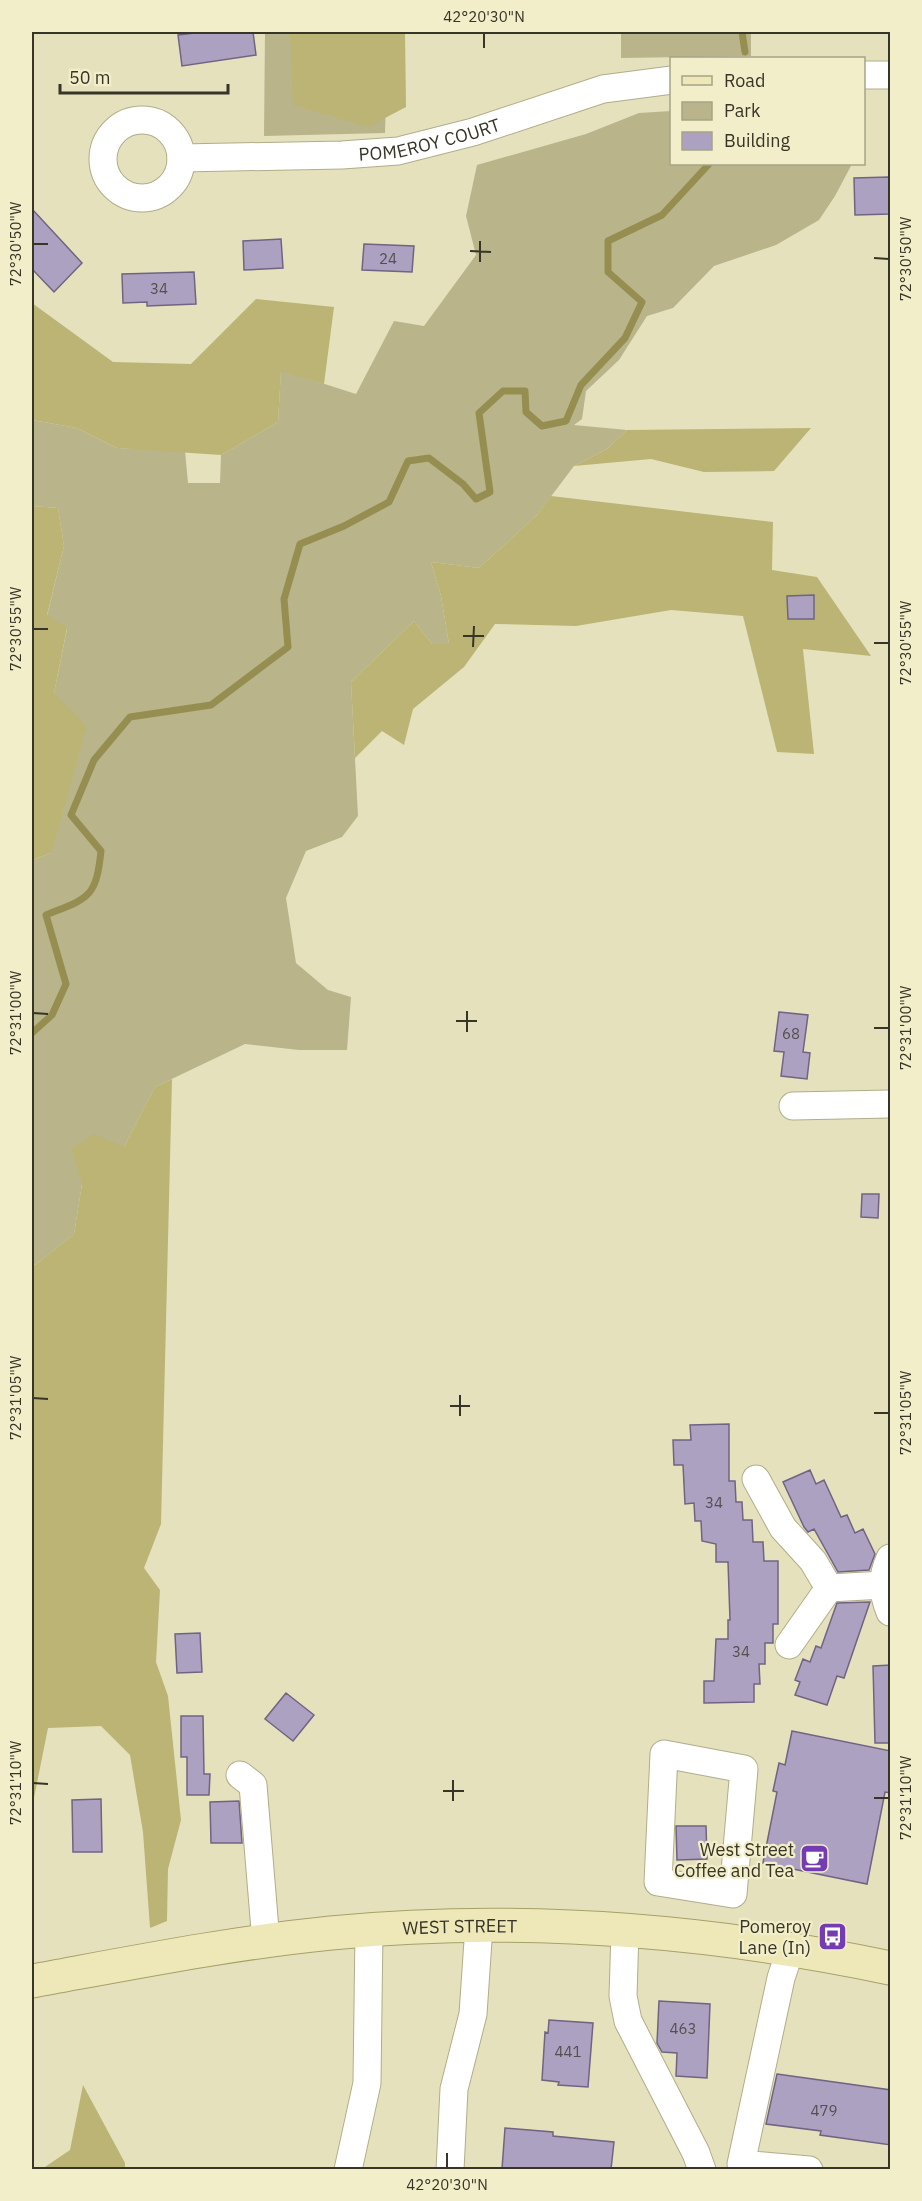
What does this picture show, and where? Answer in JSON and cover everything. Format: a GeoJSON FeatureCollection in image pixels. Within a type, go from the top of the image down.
{"type":"FeatureCollection","features":[{"type":"Feature","properties":{"kind":"main road","name":"WEST STREET"},"geometry":{"type":"LineString","coordinates":[[32,1981],[266,1942],[369,1930],[479,1926],[549,1926],[625,1931],[790,1951],[891,1968]]}},
{"type":"Feature","properties":{"kind":"street"},"geometry":{"type":"LineString","coordinates":[[865,75],[891,75]]}},
{"type":"Feature","properties":{"kind":"street","name":"POMEROY COURT"},"geometry":{"type":"LineString","coordinates":[[181,158],[342,155],[398,151],[473,132],[603,89],[670,80]]}},
{"type":"Feature","properties":{"kind":"street"},"geometry":{"type":"LineString","coordinates":[[793,1106],[891,1104]]}},
{"type":"Feature","properties":{"kind":"street"},"geometry":{"type":"LineString","coordinates":[[756,1479],[783,1527],[813,1561],[829,1588]]}},
{"type":"Feature","properties":{"kind":"street"},"geometry":{"type":"LineString","coordinates":[[891,1558],[882,1592],[891,1612]]}},
{"type":"Feature","properties":{"kind":"street"},"geometry":{"type":"LineString","coordinates":[[829,1588],[884,1585]]}},
{"type":"Feature","properties":{"kind":"street"},"geometry":{"type":"LineString","coordinates":[[789,1645],[829,1588]]}},
{"type":"Feature","properties":{"kind":"street"},"geometry":{"type":"LineString","coordinates":[[664,1754],[744,1769],[733,1894],[658,1882],[664,1754]]}},
{"type":"Feature","properties":{"kind":"street"},"geometry":{"type":"LineString","coordinates":[[240,1775],[253,1785],[266,1942]]}},
{"type":"Feature","properties":{"kind":"street"},"geometry":{"type":"LineString","coordinates":[[450,2169],[454,2089],[473,2014],[479,1926]]}},
{"type":"Feature","properties":{"kind":"street"},"geometry":{"type":"LineString","coordinates":[[348,2169],[367,2084],[369,1930]]}},
{"type":"Feature","properties":{"kind":"street"},"geometry":{"type":"LineString","coordinates":[[625,1931],[623,1996],[628,2021],[702,2169]]}},
{"type":"Feature","properties":{"kind":"street"},"geometry":{"type":"LineString","coordinates":[[790,1951],[781,1978],[741,2164],[809,2169]]}},
{"type":"Feature","properties":{"kind":"green space"},"geometry":{"type":"Polygon","coordinates":[[[265,32],[388,32],[385,133],[264,136],[265,32]]]}},
{"type":"Feature","properties":{"kind":"green space"},"geometry":{"type":"Polygon","coordinates":[[[621,32],[751,32],[751,56],[621,58],[621,32]]]}},
{"type":"Feature","properties":{"kind":"green space"},"geometry":{"type":"Polygon","coordinates":[[[670,111],[670,165],[851,165],[819,220],[776,245],[714,266],[673,308],[647,316],[619,360],[586,391],[582,419],[574,425],[627,430],[607,449],[574,466],[537,515],[479,568],[431,562],[441,596],[449,644],[432,644],[414,621],[351,682],[358,816],[342,837],[306,851],[286,898],[296,963],[328,990],[351,997],[347,1050],[299,1050],[245,1044],[155,1087],[124,1147],[82,1184],[74,1234],[35,1265],[32,1263],[32,860],[51,853],[54,693],[67,629],[47,616],[64,546],[58,508],[32,506],[32,420],[77,428],[117,448],[185,451],[188,483],[220,483],[221,455],[278,422],[281,370],[356,394],[394,321],[424,326],[476,255],[466,216],[477,165],[586,134],[639,113],[670,111]]]}},
{"type":"Feature","properties":{"kind":"shaded area"},"geometry":{"type":"Polygon","coordinates":[[[290,32],[405,32],[406,107],[368,127],[293,105],[290,32]]]}},
{"type":"Feature","properties":{"kind":"shaded area"},"geometry":{"type":"Polygon","coordinates":[[[256,299],[334,307],[324,384],[281,371],[278,422],[221,455],[117,448],[77,428],[32,420],[32,303],[113,362],[191,364],[256,299]]]}},
{"type":"Feature","properties":{"kind":"shaded area"},"geometry":{"type":"Polygon","coordinates":[[[811,428],[774,471],[704,472],[651,459],[574,466],[607,449],[627,430],[811,428]]]}},
{"type":"Feature","properties":{"kind":"shaded area"},"geometry":{"type":"Polygon","coordinates":[[[551,496],[773,522],[772,570],[817,577],[871,656],[803,649],[814,754],[777,752],[743,616],[671,610],[576,626],[495,624],[464,667],[413,709],[404,745],[382,731],[355,758],[351,682],[414,621],[432,644],[449,644],[441,596],[431,562],[479,568],[537,515],[551,496]]]}},
{"type":"Feature","properties":{"kind":"shaded area"},"geometry":{"type":"Polygon","coordinates":[[[32,506],[58,508],[64,546],[47,615],[67,628],[54,693],[87,726],[51,853],[32,860],[32,506]]]}},
{"type":"Feature","properties":{"kind":"shaded area"},"geometry":{"type":"Polygon","coordinates":[[[172,1079],[161,1524],[144,1568],[160,1590],[156,1662],[168,1696],[181,1820],[168,1869],[167,1921],[150,1928],[143,1832],[130,1755],[101,1726],[48,1728],[32,1808],[32,1263],[35,1265],[74,1234],[82,1184],[71,1149],[94,1134],[124,1147],[155,1087],[172,1079]]]}},
{"type":"Feature","properties":{"kind":"shaded area"},"geometry":{"type":"Polygon","coordinates":[[[83,2085],[125,2163],[125,2169],[42,2169],[70,2150],[83,2085]]]}},
{"type":"Feature","properties":{"kind":"building"},"geometry":{"type":"Polygon","coordinates":[[[203,32],[253,32],[256,55],[182,66],[178,35],[203,32]]]}},
{"type":"Feature","properties":{"kind":"building"},"geometry":{"type":"Polygon","coordinates":[[[889,177],[890,214],[855,215],[854,178],[889,177]]]}},
{"type":"Feature","properties":{"kind":"building"},"geometry":{"type":"Polygon","coordinates":[[[32,209],[82,263],[54,292],[32,269],[32,209]]]}},
{"type":"Feature","properties":{"kind":"building"},"geometry":{"type":"Polygon","coordinates":[[[281,239],[283,268],[244,270],[243,241],[281,239]]]}},
{"type":"Feature","properties":{"kind":"building"},"geometry":{"type":"Polygon","coordinates":[[[364,244],[414,246],[412,272],[362,270],[364,244]]]}},
{"type":"Feature","properties":{"kind":"building"},"geometry":{"type":"Polygon","coordinates":[[[194,272],[196,304],[147,306],[147,302],[123,303],[122,274],[194,272]]]}},
{"type":"Feature","properties":{"kind":"building"},"geometry":{"type":"Polygon","coordinates":[[[814,595],[814,619],[788,619],[787,596],[814,595]]]}},
{"type":"Feature","properties":{"kind":"building"},"geometry":{"type":"Polygon","coordinates":[[[779,1012],[808,1015],[803,1052],[810,1053],[807,1079],[781,1076],[784,1052],[774,1051],[779,1012]]]}},
{"type":"Feature","properties":{"kind":"building"},"geometry":{"type":"Polygon","coordinates":[[[862,1194],[879,1194],[878,1218],[861,1217],[862,1194]]]}},
{"type":"Feature","properties":{"kind":"building"},"geometry":{"type":"Polygon","coordinates":[[[729,1424],[729,1481],[735,1481],[736,1502],[742,1502],[743,1520],[752,1520],[753,1542],[763,1542],[764,1561],[778,1561],[778,1624],[773,1624],[773,1643],[765,1643],[765,1664],[759,1664],[760,1684],[754,1684],[754,1702],[704,1703],[704,1681],[714,1681],[716,1639],[728,1639],[728,1620],[730,1620],[728,1562],[716,1562],[716,1544],[702,1541],[701,1521],[695,1521],[694,1503],[685,1504],[683,1465],[674,1465],[673,1440],[691,1440],[690,1425],[729,1424]]]}},
{"type":"Feature","properties":{"kind":"building"},"geometry":{"type":"Polygon","coordinates":[[[810,1470],[816,1484],[824,1480],[841,1517],[847,1515],[855,1533],[863,1529],[875,1554],[869,1570],[838,1572],[814,1529],[808,1532],[804,1527],[783,1482],[810,1470]]]}},
{"type":"Feature","properties":{"kind":"building"},"geometry":{"type":"Polygon","coordinates":[[[870,1602],[844,1678],[837,1676],[827,1705],[795,1695],[800,1682],[795,1680],[803,1659],[810,1662],[816,1646],[821,1648],[837,1603],[870,1602]]]}},
{"type":"Feature","properties":{"kind":"building"},"geometry":{"type":"Polygon","coordinates":[[[200,1633],[202,1672],[177,1673],[175,1634],[200,1633]]]}},
{"type":"Feature","properties":{"kind":"building"},"geometry":{"type":"Polygon","coordinates":[[[891,1665],[891,1743],[875,1743],[873,1666],[891,1665]]]}},
{"type":"Feature","properties":{"kind":"building"},"geometry":{"type":"Polygon","coordinates":[[[286,1693],[314,1715],[293,1741],[265,1719],[286,1693]]]}},
{"type":"Feature","properties":{"kind":"building"},"geometry":{"type":"Polygon","coordinates":[[[181,1716],[203,1716],[204,1774],[210,1774],[209,1795],[187,1795],[187,1757],[181,1757],[181,1716]]]}},
{"type":"Feature","properties":{"kind":"building"},"geometry":{"type":"Polygon","coordinates":[[[792,1731],[891,1751],[891,1793],[885,1792],[867,1884],[763,1863],[777,1792],[773,1791],[779,1763],[785,1765],[792,1731]]]}},
{"type":"Feature","properties":{"kind":"building"},"geometry":{"type":"Polygon","coordinates":[[[101,1799],[102,1852],[73,1852],[72,1800],[101,1799]]]}},
{"type":"Feature","properties":{"kind":"building"},"geometry":{"type":"Polygon","coordinates":[[[239,1801],[242,1843],[211,1843],[210,1802],[239,1801]]]}},
{"type":"Feature","properties":{"kind":"building"},"geometry":{"type":"Polygon","coordinates":[[[676,1826],[706,1826],[707,1859],[677,1860],[676,1826]]]}},
{"type":"Feature","properties":{"kind":"building"},"geometry":{"type":"Polygon","coordinates":[[[659,2001],[710,2004],[707,2078],[676,2076],[677,2053],[662,2052],[657,2043],[659,2001]]]}},
{"type":"Feature","properties":{"kind":"building"},"geometry":{"type":"Polygon","coordinates":[[[549,2020],[593,2023],[588,2087],[558,2085],[559,2082],[542,2080],[545,2032],[548,2033],[549,2020]]]}},
{"type":"Feature","properties":{"kind":"building"},"geometry":{"type":"Polygon","coordinates":[[[777,2074],[891,2090],[891,2145],[820,2135],[821,2131],[766,2124],[777,2074]]]}},
{"type":"Feature","properties":{"kind":"building"},"geometry":{"type":"Polygon","coordinates":[[[505,2128],[553,2132],[553,2136],[614,2142],[611,2169],[502,2169],[505,2128]]]}},
{"type":"Feature","properties":{"kind":"waterway"},"geometry":{"type":"LineString","coordinates":[[742,32],[745,52]]}},
{"type":"Feature","properties":{"kind":"waterway"},"geometry":{"type":"LineString","coordinates":[[32,1033],[52,1015],[66,984],[46,915],[72,905],[87,895],[96,879],[99,867],[101,851],[71,815],[94,760],[130,717],[211,705],[288,647],[284,599],[300,544],[344,526],[389,502],[408,461],[429,458],[463,484],[476,499],[490,492],[479,413],[503,391],[525,391],[526,412],[542,426],[566,421],[581,385],[625,338],[642,302],[608,272],[608,241],[662,215],[708,165]]}},
{"type":"Feature","properties":{"kind":"place","name":"West Street Coffee and Tea"},"geometry":{"type":"Point","coordinates":[815,1859]}},
{"type":"Feature","properties":{"kind":"place","name":"Pomeroy Lane (In)"},"geometry":{"type":"Point","coordinates":[832,1936]}}]}
